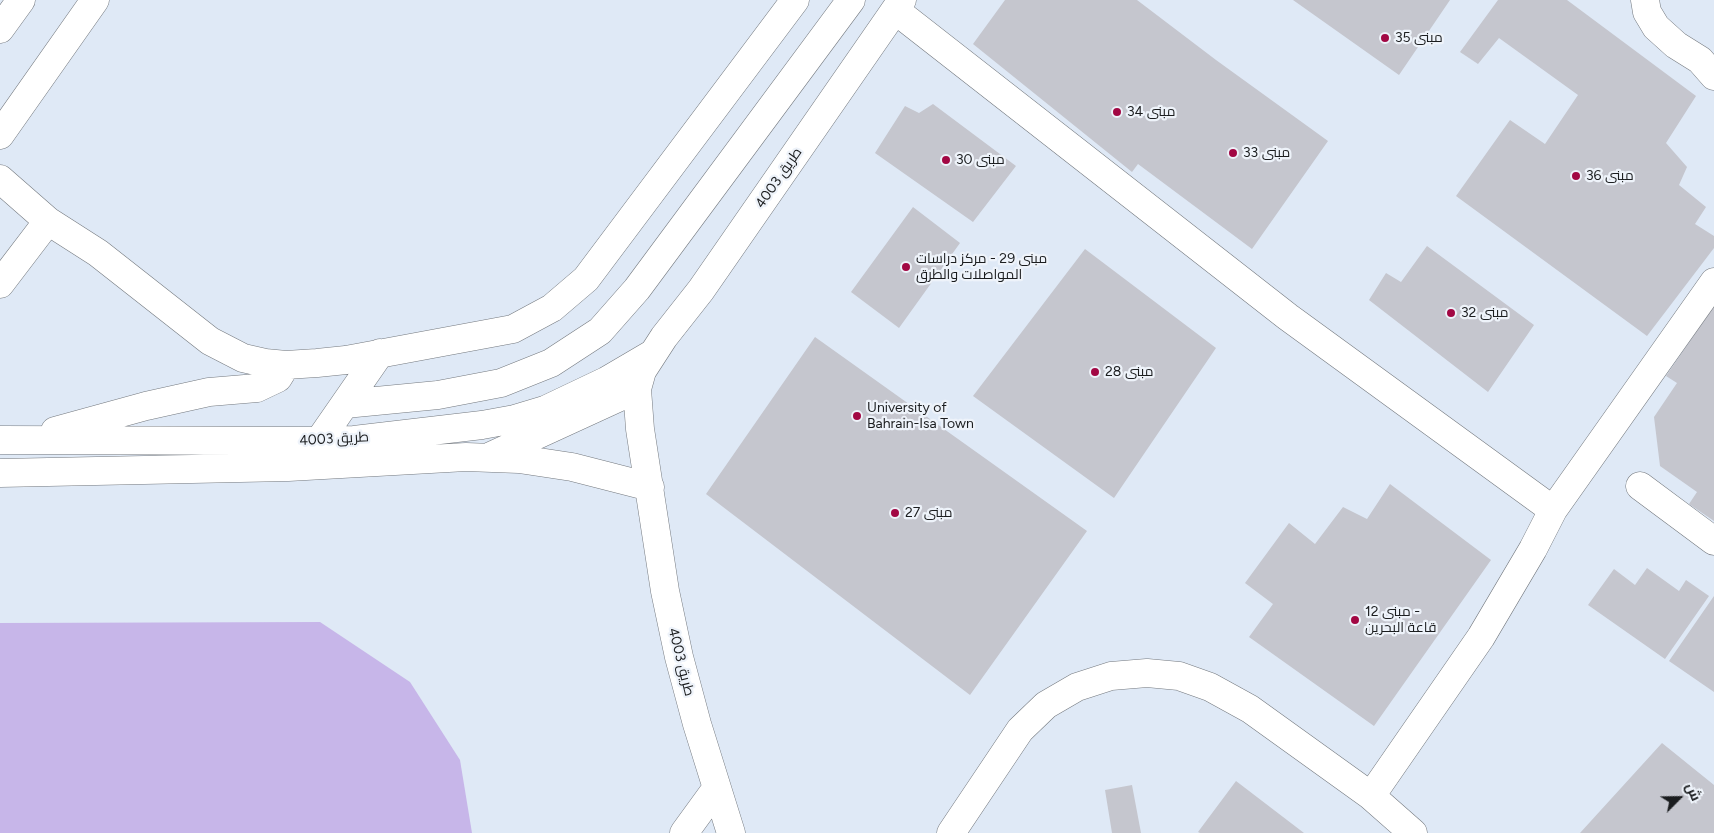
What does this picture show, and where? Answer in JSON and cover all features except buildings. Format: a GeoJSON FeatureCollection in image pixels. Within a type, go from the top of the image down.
{"type":"FeatureCollection","features":[{"type":"Feature","properties":{"kind":"lane"},"geometry":{"type":"LineString","coordinates":[[0,135],[95,0]]}},
{"type":"Feature","properties":{"kind":"lane"},"geometry":{"type":"LineString","coordinates":[[0,178],[48,221],[98,253],[210,341],[243,358],[286,365],[346,360],[512,329],[552,308],[586,279],[795,0]]}},
{"type":"Feature","properties":{"kind":"lane"},"geometry":{"type":"LineString","coordinates":[[345,404],[438,395],[501,383],[551,363],[600,331],[637,289],[852,0]]}},
{"type":"Feature","properties":{"kind":"lane"},"geometry":{"type":"LineString","coordinates":[[1645,0],[1647,12],[1656,27],[1676,46],[1700,60],[1714,76]]}},
{"type":"Feature","properties":{"kind":"lane"},"geometry":{"type":"LineString","coordinates":[[899,5],[1288,317],[1553,510]]}},
{"type":"Feature","properties":{"kind":"lane","name":"طريق 4003"},"geometry":{"type":"LineString","coordinates":[[731,833],[697,724],[675,638],[659,556],[640,429],[637,389],[642,371],[652,354],[706,283],[899,5]]}},
{"type":"Feature","properties":{"kind":"lane"},"geometry":{"type":"LineString","coordinates":[[0,284],[48,221]]}},
{"type":"Feature","properties":{"kind":"lane"},"geometry":{"type":"LineString","coordinates":[[1371,796],[1481,637],[1524,565],[1553,510],[1714,282]]}},
{"type":"Feature","properties":{"kind":"lane"},"geometry":{"type":"LineString","coordinates":[[288,467],[319,442],[380,353]]}},
{"type":"Feature","properties":{"kind":"lane","name":"طريق 4003"},"geometry":{"type":"LineString","coordinates":[[10,440],[319,442],[354,440],[482,425],[515,420],[545,410],[581,394],[652,354]]}},
{"type":"Feature","properties":{"kind":"lane"},"geometry":{"type":"LineString","coordinates":[[10,440],[209,392],[257,388],[278,378],[286,365]]}},
{"type":"Feature","properties":{"kind":"lane"},"geometry":{"type":"LineString","coordinates":[[487,458],[637,389]]}},
{"type":"Feature","properties":{"kind":"lane","name":"طريق 4003"},"geometry":{"type":"LineString","coordinates":[[0,473],[288,467],[466,457],[519,460],[572,467],[650,487]]}},
{"type":"Feature","properties":{"kind":"lane"},"geometry":{"type":"LineString","coordinates":[[1640,486],[1714,541]]}},
{"type":"Feature","properties":{"kind":"lane"},"geometry":{"type":"LineString","coordinates":[[951,833],[1020,730],[1046,705],[1076,687],[1111,676],[1147,673],[1179,676],[1210,687],[1250,709],[1371,796],[1413,833]]}},
{"type":"Feature","properties":{"kind":"lane"},"geometry":{"type":"LineString","coordinates":[[684,833],[716,789]]}},
{"type":"Feature","properties":{"kind":"shaded area","name":"University of Bahrain-Isa Town"},"geometry":{"type":"Polygon","coordinates":[[[0,0],[1714,0],[1714,833],[0,833],[0,0]]]}},
{"type":"Feature","properties":{"kind":"shaded area"},"geometry":{"type":"Polygon","coordinates":[[[320,622],[410,682],[460,760],[472,833],[0,833],[0,623],[320,622]]]}},
{"type":"Feature","properties":{"kind":"place","name":"مبنى 35"},"geometry":{"type":"Point","coordinates":[1385,38]}},
{"type":"Feature","properties":{"kind":"place","name":"مبنى 34"},"geometry":{"type":"Point","coordinates":[1117,112]}},
{"type":"Feature","properties":{"kind":"place","name":"مبنى 33"},"geometry":{"type":"Point","coordinates":[1233,153]}},
{"type":"Feature","properties":{"kind":"place","name":"مبنى 30"},"geometry":{"type":"Point","coordinates":[946,160]}},
{"type":"Feature","properties":{"kind":"place","name":"مبنى 36"},"geometry":{"type":"Point","coordinates":[1576,176]}},
{"type":"Feature","properties":{"kind":"place","name":"مبنى 29 - مركز دراسات المواصلات والطرق"},"geometry":{"type":"Point","coordinates":[906,267]}},
{"type":"Feature","properties":{"kind":"place","name":"مبنى 32"},"geometry":{"type":"Point","coordinates":[1451,313]}},
{"type":"Feature","properties":{"kind":"place","name":"مبنى 28"},"geometry":{"type":"Point","coordinates":[1095,372]}},
{"type":"Feature","properties":{"kind":"place","name":"University of Bahrain-Isa Town"},"geometry":{"type":"Point","coordinates":[857,416]}},
{"type":"Feature","properties":{"kind":"place","name":"مبنى 27"},"geometry":{"type":"Point","coordinates":[895,513]}},
{"type":"Feature","properties":{"kind":"place","name":"مبنى 12 - قاعة البحرين"},"geometry":{"type":"Point","coordinates":[1355,620]}}]}
